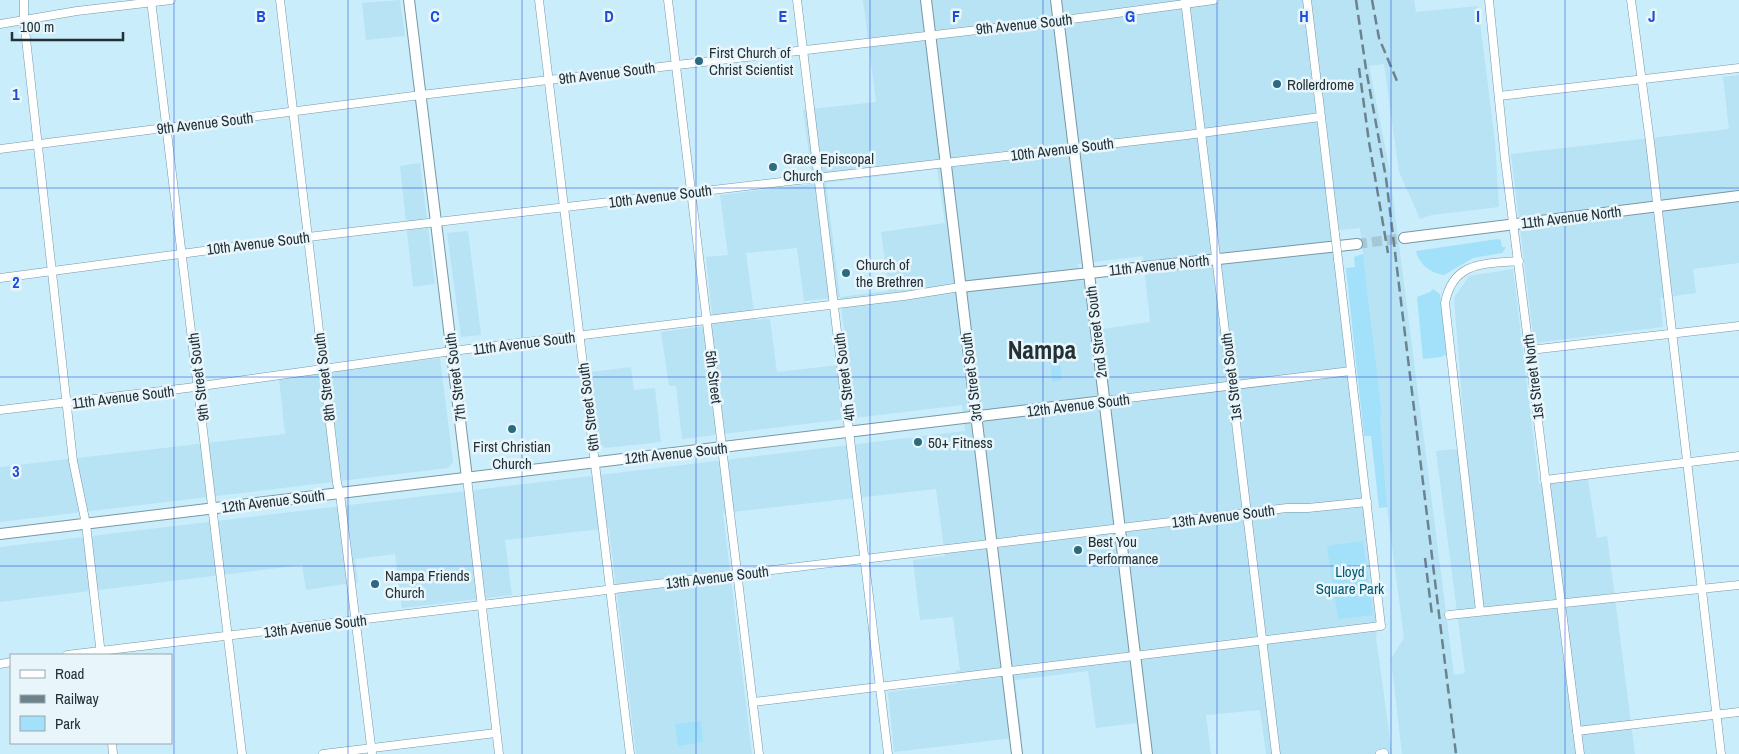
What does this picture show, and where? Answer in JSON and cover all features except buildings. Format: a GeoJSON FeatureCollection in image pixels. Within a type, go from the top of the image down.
{"type":"FeatureCollection","features":[{"type":"Feature","properties":{"kind":"main road","name":"7th Street South"},"geometry":{"type":"LineString","coordinates":[[410,0],[467,478]]}},
{"type":"Feature","properties":{"kind":"main road","name":"3rd Street South"},"geometry":{"type":"LineString","coordinates":[[926,0],[1017,754]]}},
{"type":"Feature","properties":{"kind":"main road","name":"2nd Street South"},"geometry":{"type":"LineString","coordinates":[[1056,0],[1147,754]]}},
{"type":"Feature","properties":{"kind":"main road","name":"11th Avenue North"},"geometry":{"type":"LineString","coordinates":[[1404,238],[1739,196]]}},
{"type":"Feature","properties":{"kind":"main road","name":"11th Avenue North"},"geometry":{"type":"LineString","coordinates":[[960,287],[1357,244]]}},
{"type":"Feature","properties":{"kind":"main road","name":"12th Avenue South"},"geometry":{"type":"LineString","coordinates":[[0,534],[1104,401]]}},
{"type":"Feature","properties":{"kind":"street"},"geometry":{"type":"LineString","coordinates":[[24,0],[24,21],[50,272],[73,461],[86,524],[101,653]]}},
{"type":"Feature","properties":{"kind":"street"},"geometry":{"type":"LineString","coordinates":[[0,24],[77,11],[172,0]]}},
{"type":"Feature","properties":{"kind":"street","name":"8th Street South"},"geometry":{"type":"LineString","coordinates":[[280,0],[323,370],[371,751]]}},
{"type":"Feature","properties":{"kind":"street","name":"6th Street South"},"geometry":{"type":"LineString","coordinates":[[539,0],[630,754]]}},
{"type":"Feature","properties":{"kind":"street","name":"5th Street"},"geometry":{"type":"LineString","coordinates":[[668,0],[759,754]]}},
{"type":"Feature","properties":{"kind":"street","name":"4th Street South"},"geometry":{"type":"LineString","coordinates":[[797,0],[888,754]]}},
{"type":"Feature","properties":{"kind":"street","name":"9th Avenue South"},"geometry":{"type":"LineString","coordinates":[[0,149],[421,95],[1214,0]]}},
{"type":"Feature","properties":{"kind":"street"},"geometry":{"type":"LineString","coordinates":[[753,702],[1381,626],[1368,502],[1307,0]]}},
{"type":"Feature","properties":{"kind":"street","name":"1st Street North"},"geometry":{"type":"LineString","coordinates":[[1489,0],[1513,224],[1580,754]]}},
{"type":"Feature","properties":{"kind":"street"},"geometry":{"type":"LineString","coordinates":[[1631,0],[1721,754]]}},
{"type":"Feature","properties":{"kind":"street","name":"9th Street South"},"geometry":{"type":"LineString","coordinates":[[151,1],[242,754]]}},
{"type":"Feature","properties":{"kind":"street","name":"1st Street South"},"geometry":{"type":"LineString","coordinates":[[1185,2],[1276,754]]}},
{"type":"Feature","properties":{"kind":"street"},"geometry":{"type":"LineString","coordinates":[[1499,96],[1739,68]]}},
{"type":"Feature","properties":{"kind":"street","name":"10th Avenue South"},"geometry":{"type":"LineString","coordinates":[[0,278],[308,237],[1073,148],[1320,117]]}},
{"type":"Feature","properties":{"kind":"street"},"geometry":{"type":"LineString","coordinates":[[1480,611],[1459,443],[1445,303],[1447,291],[1455,278],[1464,270],[1474,265],[1518,261]]}},
{"type":"Feature","properties":{"kind":"street","name":"11th Avenue South"},"geometry":{"type":"LineString","coordinates":[[0,410],[66,404],[199,387],[452,351],[960,287]]}},
{"type":"Feature","properties":{"kind":"street"},"geometry":{"type":"LineString","coordinates":[[1530,350],[1739,326]]}},
{"type":"Feature","properties":{"kind":"street","name":"12th Avenue South"},"geometry":{"type":"LineString","coordinates":[[1104,401],[1351,371]]}},
{"type":"Feature","properties":{"kind":"street"},"geometry":{"type":"LineString","coordinates":[[1545,480],[1739,456]]}},
{"type":"Feature","properties":{"kind":"street","name":"7th Street South"},"geometry":{"type":"LineString","coordinates":[[467,478],[499,754]]}},
{"type":"Feature","properties":{"kind":"street","name":"13th Avenue South"},"geometry":{"type":"LineString","coordinates":[[84,654],[1119,528],[1247,513],[1368,502]]}},
{"type":"Feature","properties":{"kind":"street"},"geometry":{"type":"LineString","coordinates":[[1449,615],[1739,585]]}},
{"type":"Feature","properties":{"kind":"street"},"geometry":{"type":"LineString","coordinates":[[1577,731],[1739,712]]}},
{"type":"Feature","properties":{"kind":"street"},"geometry":{"type":"LineString","coordinates":[[323,754],[371,751],[496,733]]}},
{"type":"Feature","properties":{"kind":"shaded area"},"geometry":{"type":"Polygon","coordinates":[[[400,0],[405,36],[366,40],[362,3],[400,0]]]}},
{"type":"Feature","properties":{"kind":"shaded area"},"geometry":{"type":"Polygon","coordinates":[[[863,0],[1414,0],[1416,12],[1478,6],[1495,142],[1499,207],[1432,215],[1420,219],[1399,172],[1384,64],[1369,66],[1389,166],[1454,675],[1465,673],[1436,451],[1466,448],[1454,298],[1469,276],[1513,269],[1539,484],[1588,479],[1597,538],[1607,536],[1635,754],[1402,754],[1391,659],[1404,638],[1387,507],[1380,415],[1382,414],[1360,228],[1339,230],[1317,55],[1309,57],[1379,621],[1376,637],[1392,754],[1266,754],[1260,710],[1206,715],[1211,754],[1140,754],[1137,723],[1096,728],[1088,671],[1015,680],[1022,737],[894,752],[888,692],[956,684],[955,671],[960,670],[953,617],[920,620],[913,560],[945,556],[936,489],[723,513],[752,754],[636,754],[609,528],[505,540],[512,595],[402,608],[395,554],[355,559],[358,582],[306,590],[302,565],[0,602],[0,547],[965,431],[962,405],[682,439],[676,386],[669,386],[661,332],[713,325],[706,257],[728,255],[720,195],[813,184],[803,110],[876,102],[863,0]],[[937,169],[826,183],[840,297],[889,291],[881,232],[945,223],[937,169]],[[797,248],[746,253],[755,320],[770,319],[777,372],[848,364],[840,297],[804,301],[797,248]],[[1143,256],[1078,264],[1080,280],[1097,284],[1102,329],[1150,322],[1143,256]]]}},
{"type":"Feature","properties":{"kind":"shaded area"},"geometry":{"type":"Polygon","coordinates":[[[1739,75],[1739,263],[1693,269],[1696,293],[1660,298],[1663,327],[1534,343],[1511,154],[1729,129],[1723,77],[1739,75]]]}},
{"type":"Feature","properties":{"kind":"shaded area"},"geometry":{"type":"Polygon","coordinates":[[[420,163],[435,284],[413,287],[400,166],[420,163]]]}},
{"type":"Feature","properties":{"kind":"shaded area"},"geometry":{"type":"Polygon","coordinates":[[[468,231],[481,335],[461,337],[447,233],[468,231]]]}},
{"type":"Feature","properties":{"kind":"shaded area"},"geometry":{"type":"Polygon","coordinates":[[[440,358],[453,462],[448,468],[0,522],[0,467],[285,434],[279,378],[440,358]]]}},
{"type":"Feature","properties":{"kind":"shaded area"},"geometry":{"type":"Polygon","coordinates":[[[631,367],[634,390],[655,388],[661,442],[605,448],[599,443],[591,372],[631,367]]]}},
{"type":"Feature","properties":{"kind":"green space"},"geometry":{"type":"Polygon","coordinates":[[[1501,240],[1502,247],[1506,247],[1502,253],[1473,258],[1444,275],[1434,273],[1422,264],[1416,251],[1501,240]]]}},
{"type":"Feature","properties":{"kind":"green space"},"geometry":{"type":"Polygon","coordinates":[[[1363,254],[1382,414],[1380,415],[1387,507],[1379,508],[1371,436],[1364,436],[1346,268],[1355,267],[1354,257],[1363,254]]]}},
{"type":"Feature","properties":{"kind":"green space"},"geometry":{"type":"Polygon","coordinates":[[[1433,289],[1440,294],[1447,354],[1441,357],[1423,359],[1417,297],[1433,289]]]}},
{"type":"Feature","properties":{"kind":"green space"},"geometry":{"type":"Polygon","coordinates":[[[1059,358],[1062,380],[1052,381],[1050,359],[1059,358]]]}},
{"type":"Feature","properties":{"kind":"green space","name":"Lloyd Square Park"},"geometry":{"type":"Polygon","coordinates":[[[1363,541],[1373,615],[1338,619],[1327,546],[1363,541]]]}},
{"type":"Feature","properties":{"kind":"green space"},"geometry":{"type":"Polygon","coordinates":[[[701,721],[703,742],[678,746],[675,724],[701,721]]]}},
{"type":"Feature","properties":{"kind":"tunnel"},"geometry":{"type":"LineString","coordinates":[[1357,244],[1404,238]]}},
{"type":"Feature","properties":{"kind":"railway"},"geometry":{"type":"LineString","coordinates":[[1356,0],[1366,69],[1386,178],[1456,754]]}},
{"type":"Feature","properties":{"kind":"railway"},"geometry":{"type":"LineString","coordinates":[[1372,0],[1379,38],[1397,81]]}},
{"type":"Feature","properties":{"kind":"railway"},"geometry":{"type":"LineString","coordinates":[[1359,68],[1369,142],[1388,253]]}},
{"type":"Feature","properties":{"kind":"railway"},"geometry":{"type":"LineString","coordinates":[[1425,558],[1432,615]]}},
{"type":"Feature","properties":{"kind":"place","name":"First Church of Christ Scientist"},"geometry":{"type":"Point","coordinates":[699,61]}},
{"type":"Feature","properties":{"kind":"place","name":"Rollerdrome"},"geometry":{"type":"Point","coordinates":[1277,84]}},
{"type":"Feature","properties":{"kind":"place","name":"Grace Episcopal Church"},"geometry":{"type":"Point","coordinates":[773,167]}},
{"type":"Feature","properties":{"kind":"place","name":"Church of the Brethren"},"geometry":{"type":"Point","coordinates":[846,273]}},
{"type":"Feature","properties":{"kind":"place","name":"First Christian Church"},"geometry":{"type":"Point","coordinates":[512,429]}},
{"type":"Feature","properties":{"kind":"place","name":"50+ Fitness"},"geometry":{"type":"Point","coordinates":[918,442]}},
{"type":"Feature","properties":{"kind":"place","name":"Best You Performance"},"geometry":{"type":"Point","coordinates":[1078,550]}},
{"type":"Feature","properties":{"kind":"place","name":"Nampa Friends Church"},"geometry":{"type":"Point","coordinates":[375,584]}},
{"type":"Feature","properties":{"kind":"district","name":"Nampa"},"geometry":{"type":"Point","coordinates":[1042,350]}}]}
